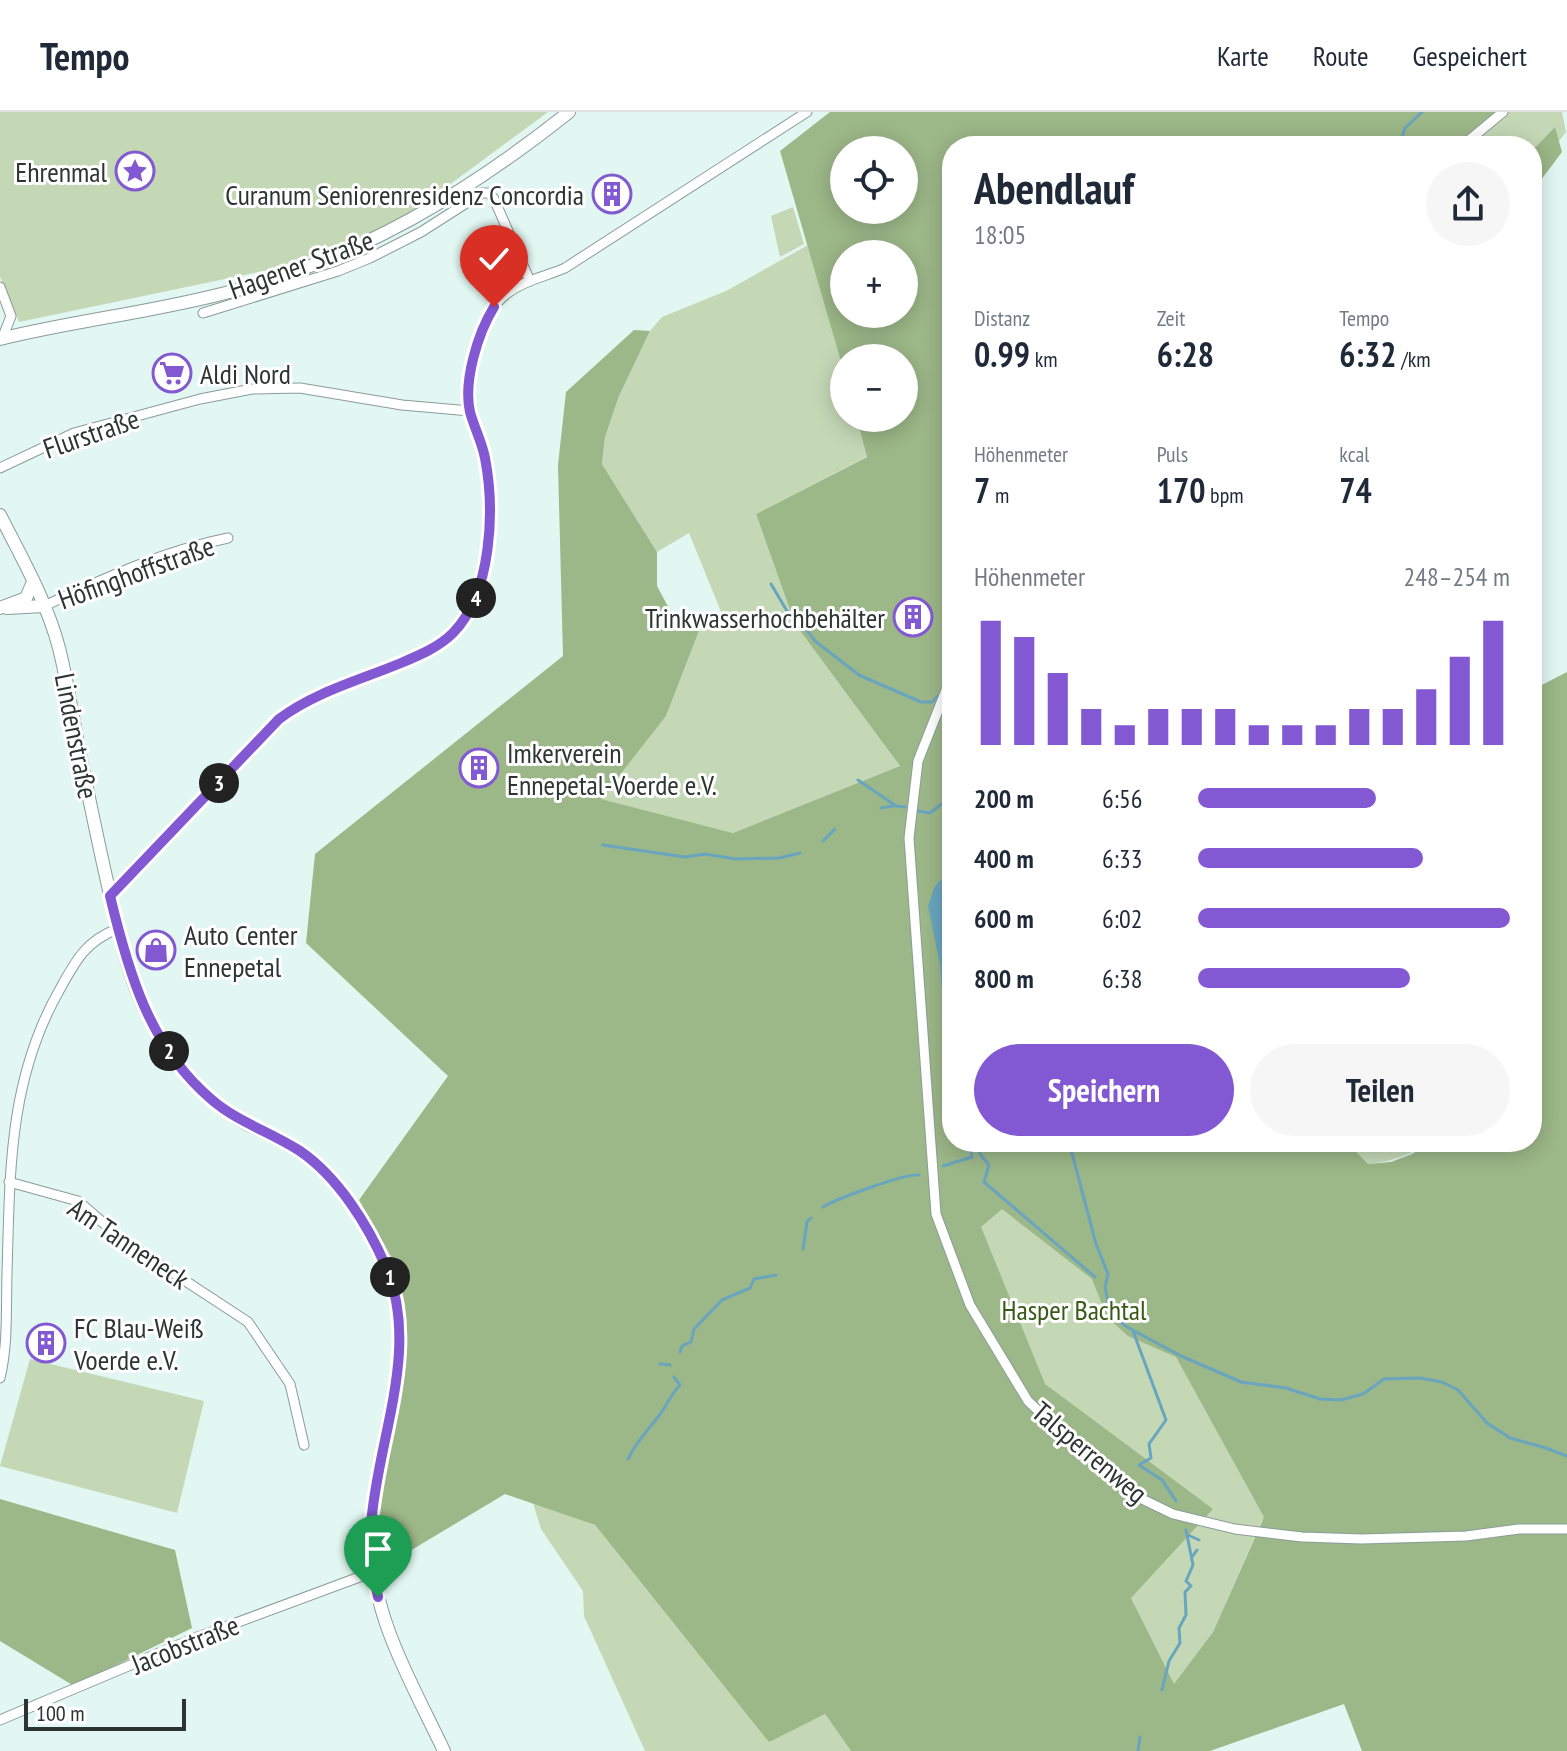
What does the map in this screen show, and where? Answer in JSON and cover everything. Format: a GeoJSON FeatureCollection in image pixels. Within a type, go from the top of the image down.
{"type":"FeatureCollection","features":[{"type":"Feature","properties":{"kind":"main road","name":"Hagener Straße"},"geometry":{"type":"LineString","coordinates":[[1,339],[231,292],[339,257],[402,226],[453,194],[527,146],[569,112]]}},
{"type":"Feature","properties":{"kind":"main road","name":"Lindenstraße"},"geometry":{"type":"LineString","coordinates":[[0,515],[44,606],[61,659],[117,929],[143,1006],[157,1033],[192,1080],[224,1110],[299,1150],[317,1164],[355,1211],[385,1265],[397,1310],[398,1358],[373,1510],[373,1572],[388,1630],[444,1751]]}},
{"type":"Feature","properties":{"kind":"main road"},"geometry":{"type":"LineString","coordinates":[[0,608],[26,598],[33,582]]}},
{"type":"Feature","properties":{"kind":"main road"},"geometry":{"type":"LineString","coordinates":[[0,608],[44,606]]}},
{"type":"Feature","properties":{"kind":"street"},"geometry":{"type":"LineString","coordinates":[[110,896],[279,719],[306,702],[433,648],[465,619],[482,582],[490,489],[485,454],[470,411],[472,364],[488,317],[509,292],[565,268],[807,112]]}},
{"type":"Feature","properties":{"kind":"street"},"geometry":{"type":"LineString","coordinates":[[1474,136],[1503,112]]}},
{"type":"Feature","properties":{"kind":"street"},"geometry":{"type":"LineString","coordinates":[[203,313],[370,258],[421,232],[482,193],[489,193],[494,199],[530,281]]}},
{"type":"Feature","properties":{"kind":"street"},"geometry":{"type":"LineString","coordinates":[[0,287],[11,316],[1,339]]}},
{"type":"Feature","properties":{"kind":"street","name":"Flurstraße"},"geometry":{"type":"LineString","coordinates":[[0,468],[74,433],[200,399],[252,389],[300,388],[402,405],[470,411]]}},
{"type":"Feature","properties":{"kind":"street","name":"Höfinghoffstraße"},"geometry":{"type":"LineString","coordinates":[[44,606],[166,555],[228,538]]}},
{"type":"Feature","properties":{"kind":"street","name":"Talsperrenweg"},"geometry":{"type":"LineString","coordinates":[[942,700],[918,761],[909,838],[936,1214],[970,1305],[1028,1401],[1085,1454],[1142,1499],[1173,1514],[1235,1529],[1302,1537],[1362,1539],[1466,1536],[1538,1528],[1567,1529]]}},
{"type":"Feature","properties":{"kind":"street"},"geometry":{"type":"LineString","coordinates":[[0,1378],[7,1300],[9,1182],[21,1091],[40,1026],[73,965],[97,937],[117,929]]}},
{"type":"Feature","properties":{"kind":"street","name":"Am Tanneneck"},"geometry":{"type":"LineString","coordinates":[[9,1182],[78,1201],[123,1240],[248,1322],[290,1384],[304,1445]]}},
{"type":"Feature","properties":{"kind":"street","name":"Jacobstraße"},"geometry":{"type":"LineString","coordinates":[[0,1720],[190,1640],[373,1572]]}},
{"type":"Feature","properties":{"kind":"green space"},"geometry":{"type":"Polygon","coordinates":[[[0,112],[548,112],[399,222],[278,268],[19,322],[0,277],[0,112]]]}},
{"type":"Feature","properties":{"kind":"green space"},"geometry":{"type":"Polygon","coordinates":[[[830,112],[1506,112],[1477,136],[942,136],[942,1152],[1357,1152],[1368,1164],[1391,1162],[1415,1152],[1542,1152],[1542,685],[1567,672],[1567,1751],[1362,1751],[1344,1704],[1210,1751],[851,1751],[825,1714],[769,1742],[595,1525],[505,1494],[378,1570],[379,1492],[402,1358],[405,1309],[392,1258],[359,1200],[448,1076],[306,943],[315,854],[563,656],[558,465],[566,392],[634,330],[650,331],[619,396],[605,437],[602,464],[657,552],[657,586],[681,631],[699,631],[666,716],[601,799],[733,833],[900,766],[795,624],[756,514],[867,457],[861,432],[918,432],[918,344],[836,344],[831,328],[918,328],[918,240],[830,240],[830,324],[780,151],[830,112]],[[1002,1209],[981,1227],[1045,1384],[1213,1509],[1131,1598],[1174,1684],[1213,1632],[1264,1517],[1176,1357],[1128,1336],[1107,1317],[1092,1279],[1002,1209]]]}},
{"type":"Feature","properties":{"kind":"green space"},"geometry":{"type":"Polygon","coordinates":[[[1506,112],[1562,112],[1566,132],[1542,163],[1542,136],[1477,136],[1506,112]]]}},
{"type":"Feature","properties":{"kind":"green space"},"geometry":{"type":"Polygon","coordinates":[[[1555,127],[1562,152],[1542,179],[1542,141],[1555,127]]]}},
{"type":"Feature","properties":{"kind":"green space"},"geometry":{"type":"Polygon","coordinates":[[[793,207],[804,244],[780,257],[771,216],[793,207]]]}},
{"type":"Feature","properties":{"kind":"green space"},"geometry":{"type":"Polygon","coordinates":[[[808,245],[836,344],[830,344],[830,432],[861,432],[868,456],[756,514],[795,624],[900,766],[733,833],[600,799],[666,716],[699,631],[726,624],[689,533],[657,552],[602,464],[605,437],[619,396],[650,331],[662,317],[726,291],[808,245]]]}},
{"type":"Feature","properties":{"kind":"green space","name":"Hasper Bachtal"},"geometry":{"type":"Polygon","coordinates":[[[942,734],[942,1064],[916,821],[925,769],[942,734]]]}},
{"type":"Feature","properties":{"kind":"green space","name":"Hasper Bachtal"},"geometry":{"type":"Polygon","coordinates":[[[951,1152],[1104,1152],[1274,1522],[1262,1520],[1213,1632],[1174,1685],[1131,1598],[1046,1393],[960,1232],[951,1152]]]}},
{"type":"Feature","properties":{"kind":"green space"},"geometry":{"type":"Polygon","coordinates":[[[1357,1152],[1412,1152],[1401,1157],[1368,1164],[1357,1152]]]}},
{"type":"Feature","properties":{"kind":"green space"},"geometry":{"type":"Polygon","coordinates":[[[30,1359],[204,1401],[177,1513],[0,1466],[30,1359]]]}},
{"type":"Feature","properties":{"kind":"green space"},"geometry":{"type":"Polygon","coordinates":[[[0,1499],[175,1550],[192,1628],[74,1686],[0,1641],[0,1499]]]}},
{"type":"Feature","properties":{"kind":"green space"},"geometry":{"type":"Polygon","coordinates":[[[533,1503],[595,1525],[769,1741],[825,1714],[851,1751],[645,1751],[584,1616],[583,1591],[541,1529],[533,1503]]]}},
{"type":"Feature","properties":{"kind":"water"},"geometry":{"type":"Polygon","coordinates":[[[942,881],[942,993],[940,965],[928,906],[934,888],[942,881]]]}},
{"type":"Feature","properties":{"kind":"waterway"},"geometry":{"type":"LineString","coordinates":[[1402,136],[1405,128],[1422,112]]}},
{"type":"Feature","properties":{"kind":"waterway"},"geometry":{"type":"LineString","coordinates":[[771,584],[787,611],[797,617],[815,641],[859,675],[921,702],[932,702],[938,696]]}},
{"type":"Feature","properties":{"kind":"waterway"},"geometry":{"type":"LineString","coordinates":[[858,780],[896,806],[905,807]]}},
{"type":"Feature","properties":{"kind":"waterway"},"geometry":{"type":"LineString","coordinates":[[918,811],[930,813],[942,804]]}},
{"type":"Feature","properties":{"kind":"waterway"},"geometry":{"type":"LineString","coordinates":[[881,808],[893,806]]}},
{"type":"Feature","properties":{"kind":"waterway"},"geometry":{"type":"LineString","coordinates":[[823,841],[835,829]]}},
{"type":"Feature","properties":{"kind":"waterway"},"geometry":{"type":"LineString","coordinates":[[603,845],[685,857],[705,854],[736,859],[779,858],[800,853]]}},
{"type":"Feature","properties":{"kind":"waterway"},"geometry":{"type":"LineString","coordinates":[[943,1166],[972,1157],[971,1152]]}},
{"type":"Feature","properties":{"kind":"waterway"},"geometry":{"type":"LineString","coordinates":[[980,1152],[989,1165],[984,1182],[1095,1277]]}},
{"type":"Feature","properties":{"kind":"waterway"},"geometry":{"type":"LineString","coordinates":[[1072,1152],[1096,1244],[1108,1274],[1105,1287],[1108,1302],[1116,1318],[1127,1327],[1179,1355],[1241,1382],[1286,1388],[1320,1399],[1341,1400],[1363,1394],[1384,1379],[1420,1378],[1442,1382],[1458,1390],[1487,1423],[1510,1438],[1567,1456]]}},
{"type":"Feature","properties":{"kind":"waterway"},"geometry":{"type":"LineString","coordinates":[[823,1207],[871,1187],[919,1175]]}},
{"type":"Feature","properties":{"kind":"waterway"},"geometry":{"type":"LineString","coordinates":[[803,1249],[807,1222],[811,1218]]}},
{"type":"Feature","properties":{"kind":"waterway"},"geometry":{"type":"LineString","coordinates":[[680,1352],[682,1346],[691,1342],[694,1329],[722,1300],[750,1288],[754,1279],[776,1275]]}},
{"type":"Feature","properties":{"kind":"waterway"},"geometry":{"type":"LineString","coordinates":[[1133,1331],[1166,1420],[1149,1444],[1151,1458],[1139,1465],[1162,1480],[1176,1501]]}},
{"type":"Feature","properties":{"kind":"waterway"},"geometry":{"type":"LineString","coordinates":[[660,1364],[670,1365]]}},
{"type":"Feature","properties":{"kind":"waterway"},"geometry":{"type":"LineString","coordinates":[[628,1459],[680,1385],[674,1377]]}},
{"type":"Feature","properties":{"kind":"waterway"},"geometry":{"type":"LineString","coordinates":[[1162,1690],[1169,1661],[1180,1643],[1179,1628],[1186,1615],[1185,1592],[1191,1586],[1186,1581],[1193,1565],[1186,1530]]}},
{"type":"Feature","properties":{"kind":"waterway"},"geometry":{"type":"LineString","coordinates":[[1188,1535],[1199,1540]]}},
{"type":"Feature","properties":{"kind":"waterway"},"geometry":{"type":"LineString","coordinates":[[1192,1557],[1197,1550]]}},
{"type":"Feature","properties":{"kind":"waterway"},"geometry":{"type":"LineString","coordinates":[[1138,1751],[1140,1737]]}},
{"type":"Feature","properties":{"kind":"place","name":"Ehrenmal"},"geometry":{"type":"Point","coordinates":[135,171]}},
{"type":"Feature","properties":{"kind":"place","name":"Curanum Seniorenresidenz Concordia"},"geometry":{"type":"Point","coordinates":[612,194]}},
{"type":"Feature","properties":{"kind":"place","name":"Aldi Nord"},"geometry":{"type":"Point","coordinates":[172,373]}},
{"type":"Feature","properties":{"kind":"place","name":"Trinkwasserhochbehälter"},"geometry":{"type":"Point","coordinates":[913,617]}},
{"type":"Feature","properties":{"kind":"place","name":"Imkerverein Ennepetal-Voerde e.V."},"geometry":{"type":"Point","coordinates":[479,768]}},
{"type":"Feature","properties":{"kind":"place","name":"Auto Center Ennepetal"},"geometry":{"type":"Point","coordinates":[156,950]}},
{"type":"Feature","properties":{"kind":"place","name":"FC Blau-Weiß Voerde e.V."},"geometry":{"type":"Point","coordinates":[46,1343]}},
{"type":"Feature","properties":{"kind":"route"},"geometry":{"type":"LineString","coordinates":[[378,1597],[371,1523],[396,1381],[399,1335],[391,1278],[355,1211],[331,1178],[299,1150],[224,1110],[201,1091],[174,1058],[157,1033],[137,992],[123,952],[110,896],[279,719],[306,702],[422,654],[440,644],[465,619],[482,582],[490,489],[485,454],[470,411],[470,382],[475,352],[494,307]]}}]}
